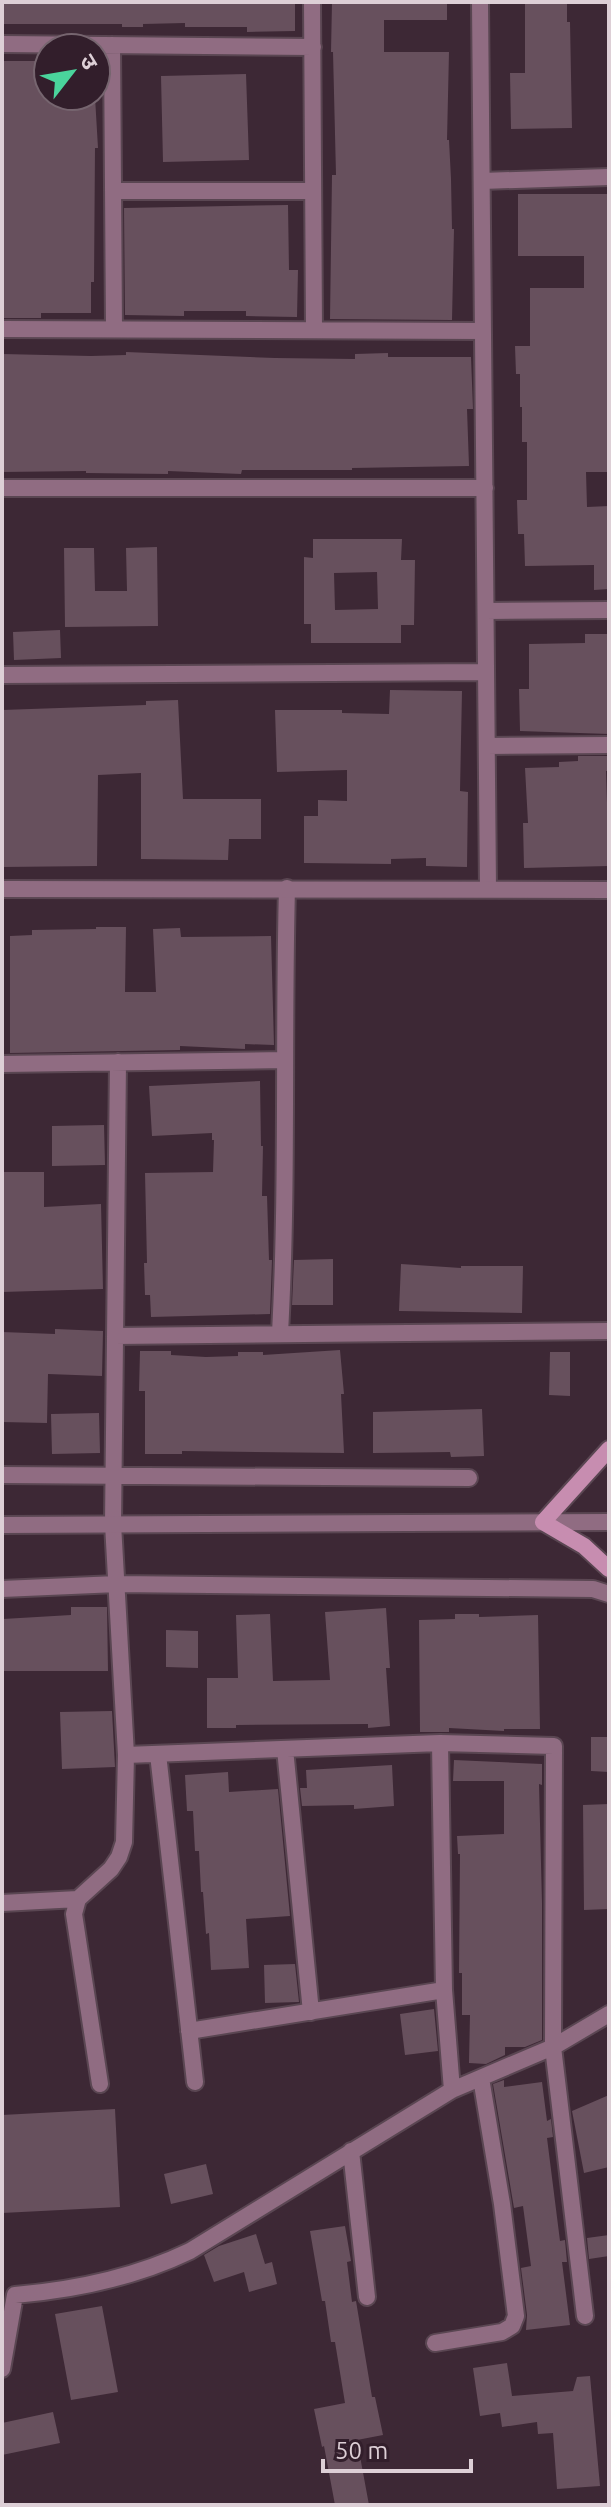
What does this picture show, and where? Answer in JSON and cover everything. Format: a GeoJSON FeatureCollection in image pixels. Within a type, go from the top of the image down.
{"type":"FeatureCollection","features":[{"type":"Feature","properties":{"kind":"main road"},"geometry":{"type":"LineString","coordinates":[[609,1449],[543,1522],[584,1546],[609,1569]]}},
{"type":"Feature","properties":{"kind":"street"},"geometry":{"type":"LineString","coordinates":[[312,2],[314,330]]}},
{"type":"Feature","properties":{"kind":"street"},"geometry":{"type":"LineString","coordinates":[[480,2],[488,889]]}},
{"type":"Feature","properties":{"kind":"street"},"geometry":{"type":"LineString","coordinates":[[2,44],[32,44]]}},
{"type":"Feature","properties":{"kind":"street"},"geometry":{"type":"LineString","coordinates":[[114,329],[112,45],[313,47]]}},
{"type":"Feature","properties":{"kind":"street"},"geometry":{"type":"LineString","coordinates":[[482,181],[609,177]]}},
{"type":"Feature","properties":{"kind":"street"},"geometry":{"type":"LineString","coordinates":[[113,191],[313,191]]}},
{"type":"Feature","properties":{"kind":"street"},"geometry":{"type":"LineString","coordinates":[[2,329],[483,331]]}},
{"type":"Feature","properties":{"kind":"street"},"geometry":{"type":"LineString","coordinates":[[2,488],[485,488]]}},
{"type":"Feature","properties":{"kind":"street"},"geometry":{"type":"LineString","coordinates":[[486,611],[609,610]]}},
{"type":"Feature","properties":{"kind":"street"},"geometry":{"type":"LineString","coordinates":[[2,675],[486,672]]}},
{"type":"Feature","properties":{"kind":"street"},"geometry":{"type":"LineString","coordinates":[[487,746],[609,745]]}},
{"type":"Feature","properties":{"kind":"street"},"geometry":{"type":"LineString","coordinates":[[280,1333],[285,1245],[287,888]]}},
{"type":"Feature","properties":{"kind":"street"},"geometry":{"type":"LineString","coordinates":[[2,889],[609,890]]}},
{"type":"Feature","properties":{"kind":"street"},"geometry":{"type":"LineString","coordinates":[[2,1064],[284,1060]]}},
{"type":"Feature","properties":{"kind":"street"},"geometry":{"type":"LineString","coordinates":[[100,2084],[74,1914],[78,1899],[111,1869],[124,1842],[126,1755],[113,1524],[118,1062]]}},
{"type":"Feature","properties":{"kind":"street"},"geometry":{"type":"LineString","coordinates":[[115,1336],[609,1331]]}},
{"type":"Feature","properties":{"kind":"street"},"geometry":{"type":"LineString","coordinates":[[2,1475],[469,1478]]}},
{"type":"Feature","properties":{"kind":"street"},"geometry":{"type":"LineString","coordinates":[[2,1525],[609,1522]]}},
{"type":"Feature","properties":{"kind":"street"},"geometry":{"type":"LineString","coordinates":[[2,1589],[117,1584],[593,1589],[609,1594]]}},
{"type":"Feature","properties":{"kind":"street"},"geometry":{"type":"LineString","coordinates":[[126,1755],[440,1743],[554,1746],[553,2047],[585,2316]]}},
{"type":"Feature","properties":{"kind":"street"},"geometry":{"type":"LineString","coordinates":[[440,1743],[444,1990],[452,2090]]}},
{"type":"Feature","properties":{"kind":"street"},"geometry":{"type":"LineString","coordinates":[[285,1749],[311,2012]]}},
{"type":"Feature","properties":{"kind":"street"},"geometry":{"type":"LineString","coordinates":[[158,1754],[195,2082]]}},
{"type":"Feature","properties":{"kind":"street"},"geometry":{"type":"LineString","coordinates":[[2,1903],[78,1899]]}},
{"type":"Feature","properties":{"kind":"street"},"geometry":{"type":"LineString","coordinates":[[189,2031],[444,1990]]}},
{"type":"Feature","properties":{"kind":"street"},"geometry":{"type":"LineString","coordinates":[[2,2369],[15,2295],[132,2274],[167,2262],[190,2251],[452,2090],[553,2047],[609,2014]]}},
{"type":"Feature","properties":{"kind":"street"},"geometry":{"type":"LineString","coordinates":[[435,2343],[502,2332],[512,2326],[516,2316],[502,2204],[481,2078]]}},
{"type":"Feature","properties":{"kind":"street"},"geometry":{"type":"LineString","coordinates":[[351,2151],[367,2297]]}},
{"type":"Feature","properties":{"kind":"building"},"geometry":{"type":"Polygon","coordinates":[[[2,2],[295,2],[295,31],[247,32],[247,27],[185,27],[185,23],[143,24],[143,27],[122,27],[122,24],[2,24],[2,2]]]}},
{"type":"Feature","properties":{"kind":"building"},"geometry":{"type":"Polygon","coordinates":[[[332,2],[447,2],[447,20],[384,20],[384,52],[449,52],[447,140],[454,229],[452,320],[330,319],[332,175],[336,175],[332,2]]]}},
{"type":"Feature","properties":{"kind":"building"},"geometry":{"type":"Polygon","coordinates":[[[525,2],[567,2],[572,128],[511,129],[510,73],[525,73],[525,2]]]}},
{"type":"Feature","properties":{"kind":"building"},"geometry":{"type":"Polygon","coordinates":[[[2,61],[32,61],[32,112],[96,112],[98,148],[95,148],[91,313],[41,313],[41,318],[2,318],[2,61]]]}},
{"type":"Feature","properties":{"kind":"building"},"geometry":{"type":"Polygon","coordinates":[[[246,74],[249,160],[163,162],[161,76],[246,74]]]}},
{"type":"Feature","properties":{"kind":"building"},"geometry":{"type":"Polygon","coordinates":[[[518,194],[609,194],[609,472],[586,472],[587,507],[609,506],[609,589],[594,590],[594,565],[525,566],[524,534],[518,534],[517,500],[527,500],[527,442],[522,442],[520,374],[516,374],[515,346],[530,346],[530,288],[584,288],[584,256],[518,256],[518,194]]]}},
{"type":"Feature","properties":{"kind":"building"},"geometry":{"type":"Polygon","coordinates":[[[288,205],[289,270],[298,270],[297,317],[246,316],[246,311],[184,311],[184,316],[125,315],[124,208],[288,205]]]}},
{"type":"Feature","properties":{"kind":"building"},"geometry":{"type":"Polygon","coordinates":[[[126,352],[275,358],[355,359],[355,354],[388,353],[388,357],[471,357],[473,409],[467,409],[469,466],[242,470],[241,474],[2,472],[2,354],[91,356],[126,355],[126,352]]]}},
{"type":"Feature","properties":{"kind":"building"},"geometry":{"type":"Polygon","coordinates":[[[313,539],[402,539],[401,560],[415,560],[414,625],[401,625],[401,643],[311,643],[311,624],[304,624],[304,557],[313,558],[313,539]],[[377,572],[334,573],[335,610],[378,609],[377,572]]]}},
{"type":"Feature","properties":{"kind":"building"},"geometry":{"type":"Polygon","coordinates":[[[157,547],[158,626],[65,627],[64,548],[94,548],[95,591],[127,591],[126,548],[157,547]]]}},
{"type":"Feature","properties":{"kind":"building"},"geometry":{"type":"Polygon","coordinates":[[[60,630],[61,658],[14,660],[13,632],[60,630]]]}},
{"type":"Feature","properties":{"kind":"building"},"geometry":{"type":"Polygon","coordinates":[[[585,634],[609,634],[609,734],[520,731],[519,689],[529,689],[529,644],[585,643],[585,634]]]}},
{"type":"Feature","properties":{"kind":"building"},"geometry":{"type":"Polygon","coordinates":[[[390,690],[462,691],[460,791],[468,792],[467,867],[426,866],[426,858],[391,859],[391,864],[304,863],[304,816],[318,816],[318,800],[347,801],[347,770],[277,772],[275,710],[389,714],[390,690]]]}},
{"type":"Feature","properties":{"kind":"building"},"geometry":{"type":"Polygon","coordinates":[[[178,700],[183,799],[261,799],[261,839],[229,839],[228,860],[141,859],[141,773],[98,775],[97,866],[2,867],[2,710],[146,705],[146,701],[178,700]]]}},
{"type":"Feature","properties":{"kind":"building"},"geometry":{"type":"Polygon","coordinates":[[[578,756],[609,756],[609,771],[606,771],[609,866],[524,868],[523,823],[528,823],[525,768],[559,767],[559,762],[578,761],[578,756]]]}},
{"type":"Feature","properties":{"kind":"building"},"geometry":{"type":"Polygon","coordinates":[[[126,927],[125,992],[156,992],[153,929],[180,928],[181,937],[271,936],[274,1045],[245,1044],[245,1049],[180,1046],[180,1050],[10,1053],[10,936],[32,935],[32,930],[126,927]]]}},
{"type":"Feature","properties":{"kind":"building"},"geometry":{"type":"Polygon","coordinates":[[[260,1081],[262,1196],[267,1196],[269,1260],[272,1260],[270,1314],[151,1317],[150,1295],[145,1295],[145,1173],[213,1172],[214,1140],[212,1133],[152,1136],[149,1086],[260,1081]]]}},
{"type":"Feature","properties":{"kind":"building"},"geometry":{"type":"Polygon","coordinates":[[[104,1125],[105,1165],[52,1166],[52,1126],[104,1125]]]}},
{"type":"Feature","properties":{"kind":"building"},"geometry":{"type":"Polygon","coordinates":[[[2,1172],[44,1172],[44,1207],[101,1204],[103,1289],[2,1292],[2,1172]]]}},
{"type":"Feature","properties":{"kind":"building"},"geometry":{"type":"Polygon","coordinates":[[[333,1259],[333,1305],[292,1305],[294,1260],[333,1259]]]}},
{"type":"Feature","properties":{"kind":"building"},"geometry":{"type":"Polygon","coordinates":[[[401,1264],[461,1268],[523,1266],[522,1313],[399,1311],[401,1264]]]}},
{"type":"Feature","properties":{"kind":"building"},"geometry":{"type":"Polygon","coordinates":[[[55,1329],[103,1331],[102,1376],[48,1374],[47,1423],[2,1422],[2,1332],[55,1334],[55,1329]]]}},
{"type":"Feature","properties":{"kind":"building"},"geometry":{"type":"Polygon","coordinates":[[[340,1350],[344,1453],[182,1451],[182,1454],[145,1454],[145,1391],[139,1391],[140,1351],[171,1351],[171,1355],[206,1357],[238,1356],[238,1352],[263,1352],[263,1355],[340,1350]]]}},
{"type":"Feature","properties":{"kind":"building"},"geometry":{"type":"Polygon","coordinates":[[[550,1352],[570,1352],[570,1396],[549,1395],[550,1352]]]}},
{"type":"Feature","properties":{"kind":"building"},"geometry":{"type":"Polygon","coordinates":[[[482,1409],[484,1456],[451,1457],[450,1452],[373,1453],[373,1412],[482,1409]]]}},
{"type":"Feature","properties":{"kind":"building"},"geometry":{"type":"Polygon","coordinates":[[[99,1413],[100,1453],[52,1454],[51,1414],[99,1413]]]}},
{"type":"Feature","properties":{"kind":"building"},"geometry":{"type":"Polygon","coordinates":[[[71,1607],[107,1607],[108,1671],[4,1671],[3,1619],[71,1615],[71,1607]]]}},
{"type":"Feature","properties":{"kind":"building"},"geometry":{"type":"Polygon","coordinates":[[[386,1608],[390,1726],[236,1725],[236,1728],[207,1728],[207,1678],[238,1678],[236,1615],[270,1614],[273,1681],[330,1680],[325,1612],[386,1608]]]}},
{"type":"Feature","properties":{"kind":"building"},"geometry":{"type":"Polygon","coordinates":[[[455,1614],[479,1614],[479,1617],[538,1615],[540,1729],[449,1728],[449,1732],[420,1732],[419,1620],[455,1619],[455,1614]]]}},
{"type":"Feature","properties":{"kind":"building"},"geometry":{"type":"Polygon","coordinates":[[[166,1630],[198,1631],[198,1668],[166,1667],[166,1630]]]}},
{"type":"Feature","properties":{"kind":"building"},"geometry":{"type":"Polygon","coordinates":[[[112,1711],[115,1767],[62,1769],[60,1712],[112,1711]]]}},
{"type":"Feature","properties":{"kind":"building"},"geometry":{"type":"Polygon","coordinates":[[[591,1737],[609,1737],[609,1772],[591,1771],[591,1737]]]}},
{"type":"Feature","properties":{"kind":"building"},"geometry":{"type":"Polygon","coordinates":[[[454,1760],[542,1764],[542,1785],[539,1784],[542,2040],[525,2047],[505,2047],[505,2055],[486,2064],[469,2063],[470,2015],[462,2015],[462,1973],[459,1973],[460,1854],[457,1836],[504,1834],[504,1781],[453,1781],[454,1760]]]}},
{"type":"Feature","properties":{"kind":"building"},"geometry":{"type":"Polygon","coordinates":[[[392,1765],[394,1806],[354,1809],[354,1805],[302,1806],[300,1788],[307,1788],[306,1770],[392,1765]]]}},
{"type":"Feature","properties":{"kind":"building"},"geometry":{"type":"Polygon","coordinates":[[[228,1772],[229,1792],[278,1789],[290,1916],[246,1919],[249,1968],[211,1970],[199,1851],[195,1851],[193,1811],[187,1811],[185,1775],[228,1772]]]}},
{"type":"Feature","properties":{"kind":"building"},"geometry":{"type":"Polygon","coordinates":[[[609,1804],[609,1909],[584,1910],[583,1805],[609,1804]]]}},
{"type":"Feature","properties":{"kind":"building"},"geometry":{"type":"Polygon","coordinates":[[[295,1964],[299,2002],[265,2003],[264,1965],[295,1964]]]}},
{"type":"Feature","properties":{"kind":"building"},"geometry":{"type":"Polygon","coordinates":[[[434,2009],[438,2051],[405,2055],[400,2014],[434,2009]]]}},
{"type":"Feature","properties":{"kind":"building"},"geometry":{"type":"Polygon","coordinates":[[[504,2080],[504,2087],[542,2082],[547,2121],[551,2119],[553,2137],[547,2138],[560,2241],[565,2240],[567,2262],[562,2262],[570,2325],[526,2330],[521,2268],[531,2266],[523,2206],[514,2208],[493,2084],[504,2080]]]}},
{"type":"Feature","properties":{"kind":"building"},"geometry":{"type":"Polygon","coordinates":[[[609,2095],[609,2167],[584,2173],[572,2111],[609,2095]]]}},
{"type":"Feature","properties":{"kind":"building"},"geometry":{"type":"Polygon","coordinates":[[[115,2109],[120,2207],[2,2213],[2,2115],[115,2109]]]}},
{"type":"Feature","properties":{"kind":"building"},"geometry":{"type":"Polygon","coordinates":[[[206,2164],[213,2194],[171,2204],[164,2174],[206,2164]]]}},
{"type":"Feature","properties":{"kind":"building"},"geometry":{"type":"Polygon","coordinates":[[[345,2226],[351,2261],[347,2262],[352,2302],[356,2301],[372,2397],[375,2397],[383,2435],[357,2440],[369,2505],[335,2505],[314,2409],[345,2403],[310,2231],[345,2226]]]}},
{"type":"Feature","properties":{"kind":"building"},"geometry":{"type":"Polygon","coordinates":[[[256,2234],[265,2264],[272,2262],[277,2284],[249,2292],[244,2272],[214,2282],[204,2255],[219,2246],[256,2234]]]}},
{"type":"Feature","properties":{"kind":"building"},"geometry":{"type":"Polygon","coordinates":[[[609,2235],[609,2256],[589,2259],[587,2238],[609,2235]]]}},
{"type":"Feature","properties":{"kind":"building"},"geometry":{"type":"Polygon","coordinates":[[[102,2306],[118,2392],[71,2400],[55,2314],[102,2306]]]}},
{"type":"Feature","properties":{"kind":"building"},"geometry":{"type":"Polygon","coordinates":[[[507,2363],[512,2396],[573,2391],[577,2377],[590,2376],[600,2486],[557,2489],[553,2433],[538,2434],[537,2422],[502,2427],[500,2413],[480,2416],[473,2368],[507,2363]]]}},
{"type":"Feature","properties":{"kind":"building"},"geometry":{"type":"Polygon","coordinates":[[[53,2412],[60,2443],[2,2455],[2,2423],[53,2412]]]}}]}
